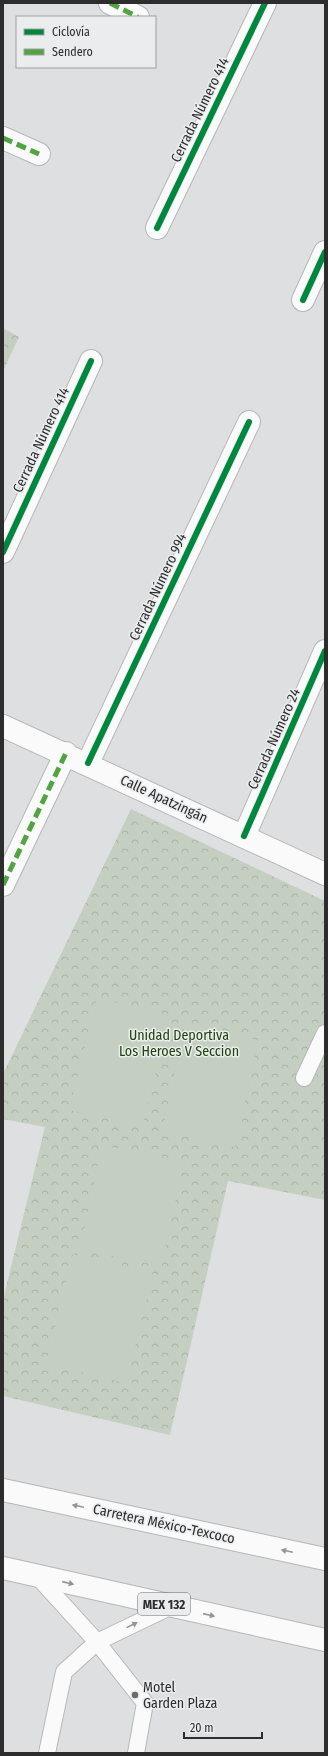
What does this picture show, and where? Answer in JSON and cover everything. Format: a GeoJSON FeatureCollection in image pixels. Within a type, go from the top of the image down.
{"type":"FeatureCollection","features":[{"type":"Feature","properties":{"kind":"main road"},"geometry":{"type":"LineString","coordinates":[[110,3],[136,16]]}},
{"type":"Feature","properties":{"kind":"main road","name":"Cerrada Número 414"},"geometry":{"type":"LineString","coordinates":[[157,228],[265,3]]}},
{"type":"Feature","properties":{"kind":"main road"},"geometry":{"type":"LineString","coordinates":[[3,138],[39,154]]}},
{"type":"Feature","properties":{"kind":"main road"},"geometry":{"type":"LineString","coordinates":[[303,300],[325,252]]}},
{"type":"Feature","properties":{"kind":"main road","name":"Cerrada Número 414"},"geometry":{"type":"LineString","coordinates":[[3,552],[91,360]]}},
{"type":"Feature","properties":{"kind":"main road","name":"Cerrada Número 994"},"geometry":{"type":"LineString","coordinates":[[88,764],[249,422]]}},
{"type":"Feature","properties":{"kind":"main road","name":"Cerrada Número 24"},"geometry":{"type":"LineString","coordinates":[[244,836],[325,651]]}},
{"type":"Feature","properties":{"kind":"main road","name":"Calle Apatzingán"},"geometry":{"type":"LineString","coordinates":[[3,726],[325,874]]}},
{"type":"Feature","properties":{"kind":"main road"},"geometry":{"type":"LineString","coordinates":[[3,885],[66,754]]}},
{"type":"Feature","properties":{"kind":"main road","name":"Carretera México-Texcoco"},"geometry":{"type":"LineString","coordinates":[[3,1490],[325,1559]]}},
{"type":"Feature","properties":{"kind":"main road","name":"MEX 132"},"geometry":{"type":"LineString","coordinates":[[3,1568],[325,1640]]}},
{"type":"Feature","properties":{"kind":"lane"},"geometry":{"type":"LineString","coordinates":[[304,1078],[325,1033]]}},
{"type":"Feature","properties":{"kind":"lane"},"geometry":{"type":"LineString","coordinates":[[36,1576],[96,1642],[145,1702],[136,1753]]}},
{"type":"Feature","properties":{"kind":"lane"},"geometry":{"type":"LineString","coordinates":[[47,1753],[64,1672],[96,1642],[172,1606]]}},
{"type":"Feature","properties":{"kind":"green space"},"geometry":{"type":"Polygon","coordinates":[[[3,328],[19,337],[3,371],[3,328]]]}},
{"type":"Feature","properties":{"kind":"green space","name":"Unidad Deportiva Los Heroes V Seccion"},"geometry":{"type":"Polygon","coordinates":[[[131,809],[325,901],[325,1200],[228,1181],[170,1435],[3,1396],[3,1300],[45,1127],[3,1119],[3,1074],[131,809]]]}},
{"type":"Feature","properties":{"kind":"green space"},"geometry":{"type":"Polygon","coordinates":[[[97,998],[170,1015],[142,1127],[69,1110],[97,998]]]}},
{"type":"Feature","properties":{"kind":"green space"},"geometry":{"type":"Polygon","coordinates":[[[185,1024],[258,1040],[235,1147],[162,1132],[185,1024]]]}},
{"type":"Feature","properties":{"kind":"green space"},"geometry":{"type":"Polygon","coordinates":[[[102,1145],[184,1162],[161,1266],[80,1249],[102,1145]]]}},
{"type":"Feature","properties":{"kind":"green space"},"geometry":{"type":"Polygon","coordinates":[[[73,1254],[153,1274],[126,1383],[46,1364],[73,1254]]]}},
{"type":"Feature","properties":{"kind":"marked path"},"geometry":{"type":"LineString","coordinates":[[110,3],[136,16]]}},
{"type":"Feature","properties":{"kind":"marked path"},"geometry":{"type":"LineString","coordinates":[[3,138],[39,154]]}},
{"type":"Feature","properties":{"kind":"marked path"},"geometry":{"type":"LineString","coordinates":[[3,885],[66,753]]}},
{"type":"Feature","properties":{"kind":"cycle path"},"geometry":{"type":"LineString","coordinates":[[157,228],[265,3]]}},
{"type":"Feature","properties":{"kind":"cycle path"},"geometry":{"type":"LineString","coordinates":[[303,300],[325,252]]}},
{"type":"Feature","properties":{"kind":"cycle path"},"geometry":{"type":"LineString","coordinates":[[3,552],[91,361]]}},
{"type":"Feature","properties":{"kind":"cycle path"},"geometry":{"type":"LineString","coordinates":[[88,763],[249,422]]}},
{"type":"Feature","properties":{"kind":"cycle path"},"geometry":{"type":"LineString","coordinates":[[244,836],[325,651]]}},
{"type":"Feature","properties":{"kind":"place","name":"Motel Garden Plaza"},"geometry":{"type":"Point","coordinates":[135,1695]}}]}
